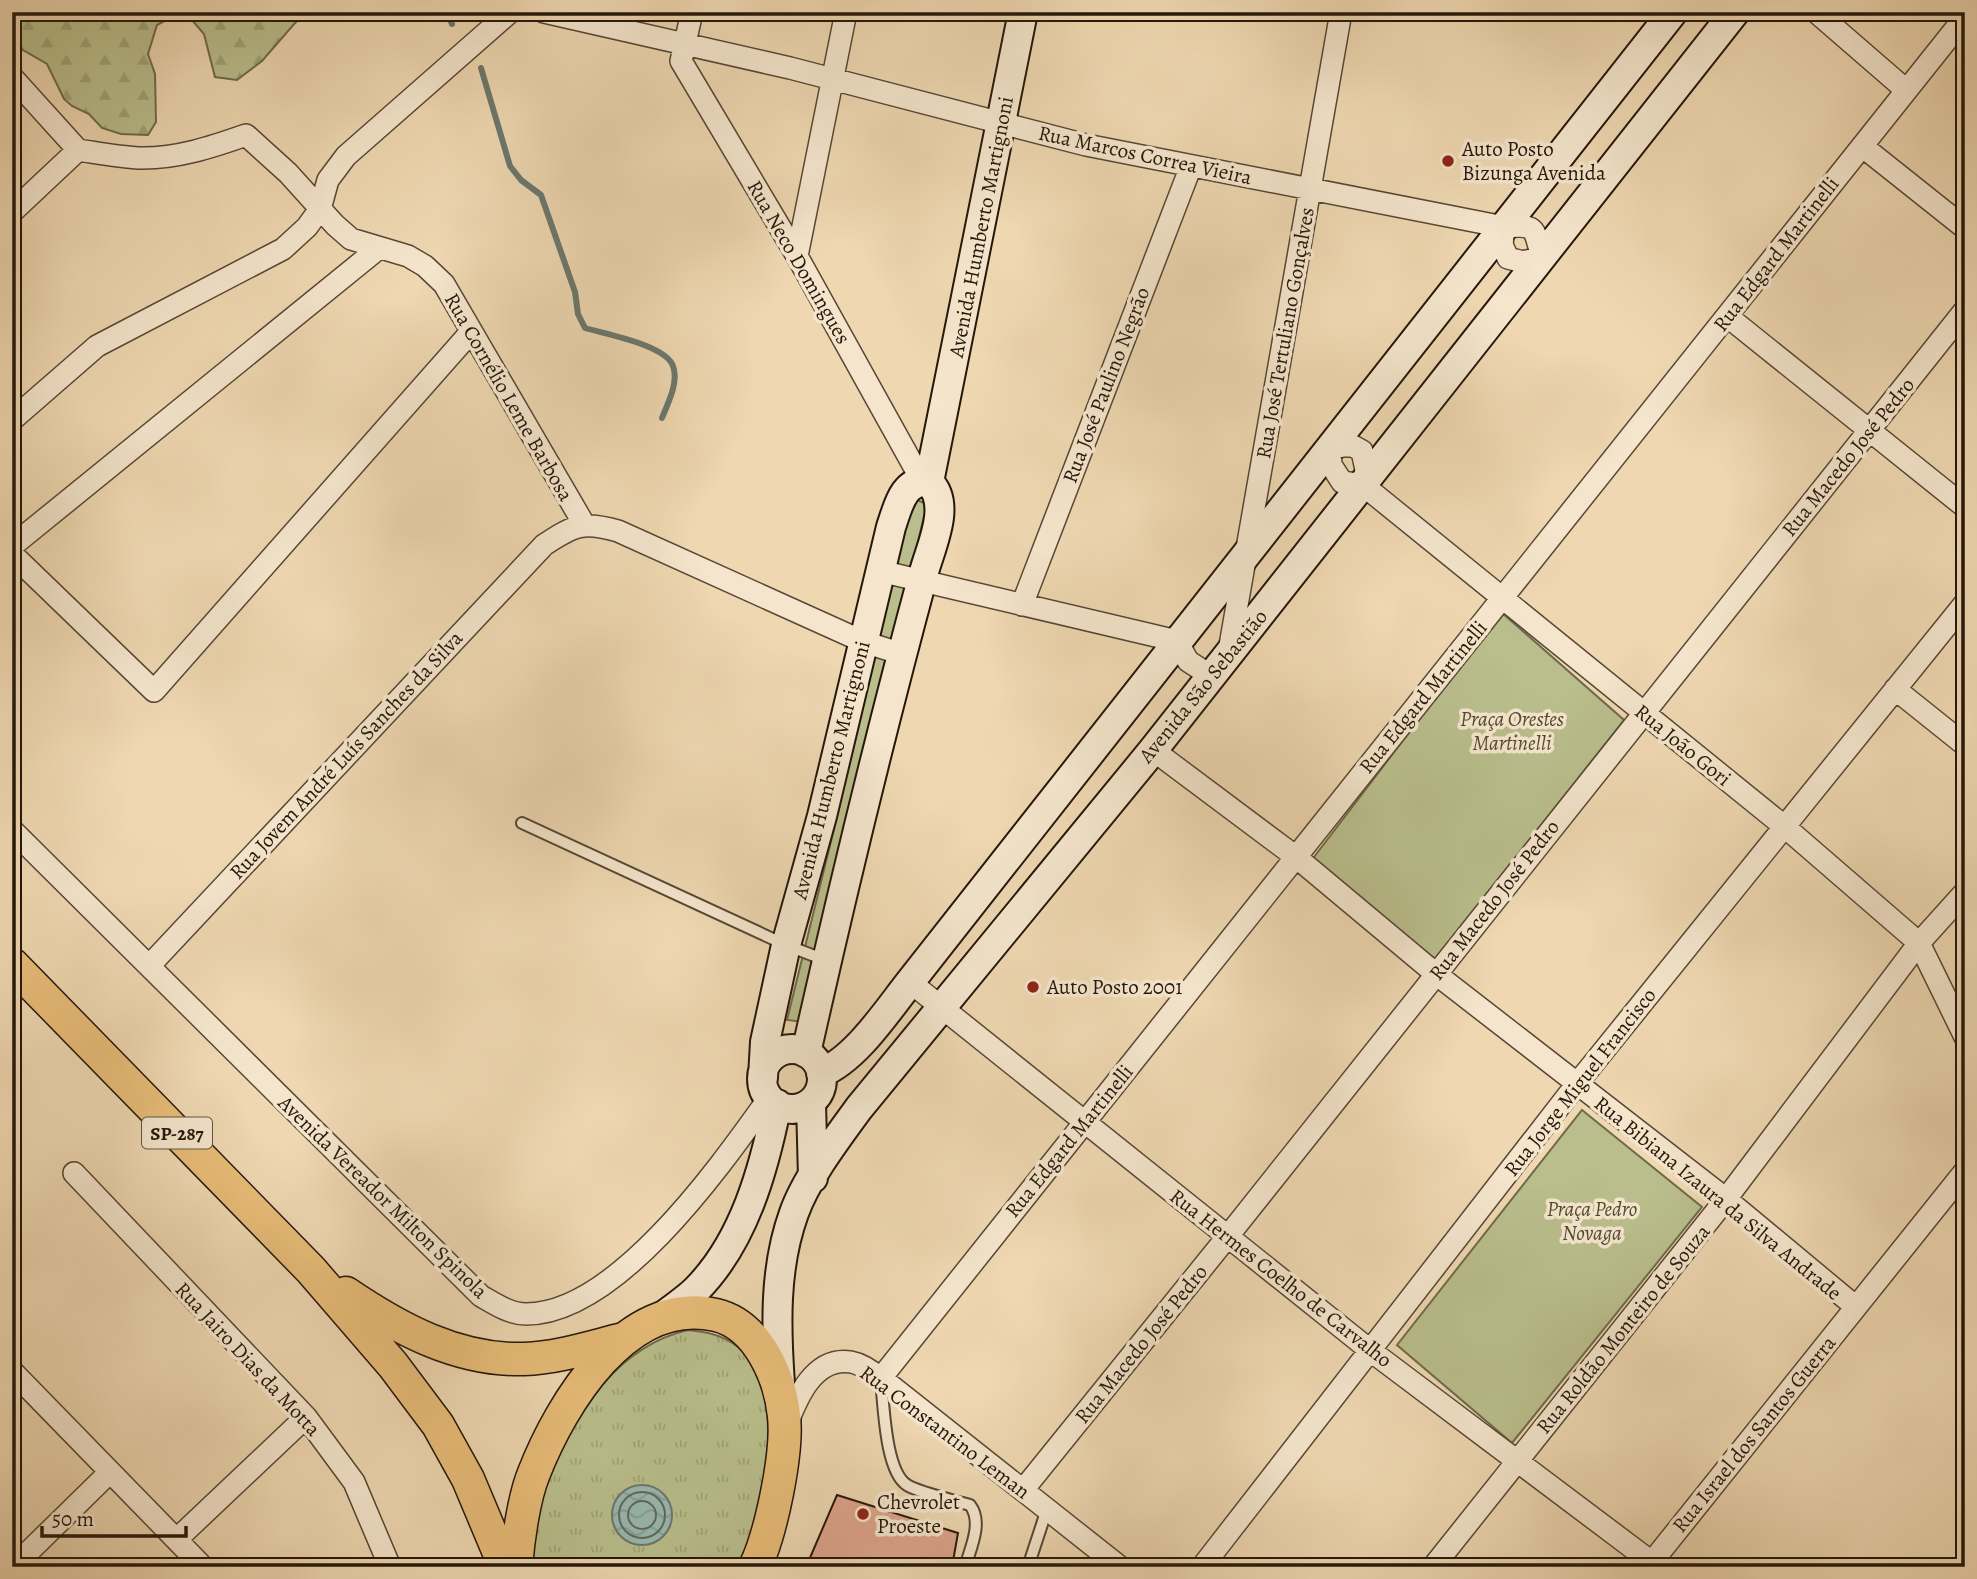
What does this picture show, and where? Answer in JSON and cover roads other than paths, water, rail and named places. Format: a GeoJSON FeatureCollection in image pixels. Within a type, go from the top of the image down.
{"type":"FeatureCollection","features":[{"type":"Feature","properties":{"kind":"main road","name":"Avenida Humberto Martignoni"},"geometry":{"type":"LineString","coordinates":[[926,482],[1023,12]]}},
{"type":"Feature","properties":{"kind":"main road"},"geometry":{"type":"LineString","coordinates":[[811,1103],[795,1109],[769,1093],[770,1059],[788,1049],[814,1063],[842,1061],[870,1032],[1674,12]]}},
{"type":"Feature","properties":{"kind":"main road","name":"Avenida São Sebastião"},"geometry":{"type":"LineString","coordinates":[[783,1416],[776,1323],[785,1241],[794,1211],[853,1117],[1153,750],[1735,12]]}},
{"type":"Feature","properties":{"kind":"main road","name":"Avenida Humberto Martignoni"},"geometry":{"type":"LineString","coordinates":[[662,1317],[696,1290],[722,1257],[749,1207],[771,1136],[765,1042],[786,944],[822,816],[880,571],[899,503],[905,491],[914,483],[926,482],[937,489],[939,514],[902,654],[828,961],[814,1063]]}},
{"type":"Feature","properties":{"kind":"main road"},"geometry":{"type":"LineString","coordinates":[[965,913],[999,939]]}},
{"type":"Feature","properties":{"kind":"main road","name":"SP-287"},"geometry":{"type":"LineString","coordinates":[[12,964],[312,1270],[393,1365],[438,1425],[468,1479],[505,1567]]}},
{"type":"Feature","properties":{"kind":"main road"},"geometry":{"type":"LineString","coordinates":[[12,982],[42,995]]}},
{"type":"Feature","properties":{"kind":"main road"},"geometry":{"type":"LineString","coordinates":[[810,1183],[811,1103],[820,1090],[814,1063]]}},
{"type":"Feature","properties":{"kind":"main road"},"geometry":{"type":"LineString","coordinates":[[771,1136],[783,1142],[794,1154],[810,1183]]}},
{"type":"Feature","properties":{"kind":"main road","name":"SP-287"},"geometry":{"type":"LineString","coordinates":[[312,1270],[383,1318],[443,1346],[490,1357],[525,1359],[565,1353],[628,1338]]}},
{"type":"Feature","properties":{"kind":"main road"},"geometry":{"type":"LineString","coordinates":[[516,1567],[517,1547],[533,1475],[565,1407],[598,1363],[628,1338],[662,1317],[693,1313],[718,1315],[752,1338],[764,1354],[783,1416],[779,1484],[755,1567]]}},
{"type":"Feature","properties":{"kind":"street"},"geometry":{"type":"LineString","coordinates":[[12,420],[97,346],[283,249],[307,227],[320,209],[328,180],[346,156],[510,12]]}},
{"type":"Feature","properties":{"kind":"street","name":"Rua Marcos Correa Vieira"},"geometry":{"type":"LineString","coordinates":[[544,12],[833,79],[1086,145],[1504,227],[1522,225],[1530,227],[1542,257]]}},
{"type":"Feature","properties":{"kind":"street"},"geometry":{"type":"LineString","coordinates":[[685,44],[692,12]]}},
{"type":"Feature","properties":{"kind":"street"},"geometry":{"type":"LineString","coordinates":[[797,256],[846,12]]}},
{"type":"Feature","properties":{"kind":"street","name":"Rua José Tertuliano Gonçalves"},"geometry":{"type":"LineString","coordinates":[[1229,653],[1340,12]]}},
{"type":"Feature","properties":{"kind":"street"},"geometry":{"type":"LineString","coordinates":[[1816,12],[1906,90]]}},
{"type":"Feature","properties":{"kind":"street","name":"Rua Edgard Martinelli"},"geometry":{"type":"LineString","coordinates":[[881,1378],[1965,17]]}},
{"type":"Feature","properties":{"kind":"street","name":"Rua Neco Domingues"},"geometry":{"type":"LineString","coordinates":[[685,44],[681,61],[797,256],[926,482]]}},
{"type":"Feature","properties":{"kind":"street"},"geometry":{"type":"LineString","coordinates":[[12,77],[78,150],[12,212]]}},
{"type":"Feature","properties":{"kind":"street","name":"Rua Cornélio Leme Barbosa"},"geometry":{"type":"LineString","coordinates":[[78,150],[139,158],[162,157],[190,152],[246,135],[288,173],[351,239],[408,256],[425,266],[444,284],[470,333],[585,526]]}},
{"type":"Feature","properties":{"kind":"street"},"geometry":{"type":"LineString","coordinates":[[1862,146],[1965,228]]}},
{"type":"Feature","properties":{"kind":"street","name":"Rua José Paulino Negrão"},"geometry":{"type":"LineString","coordinates":[[1022,605],[1191,166]]}},
{"type":"Feature","properties":{"kind":"street"},"geometry":{"type":"LineString","coordinates":[[1504,227],[1502,245],[1508,258],[1523,262],[1542,257]]}},
{"type":"Feature","properties":{"kind":"street"},"geometry":{"type":"LineString","coordinates":[[12,546],[379,248]]}},
{"type":"Feature","properties":{"kind":"street","name":"Rua Macedo José Pedro"},"geometry":{"type":"LineString","coordinates":[[1023,1490],[1965,310]]}},
{"type":"Feature","properties":{"kind":"street"},"geometry":{"type":"LineString","coordinates":[[1727,316],[1965,507]]}},
{"type":"Feature","properties":{"kind":"street"},"geometry":{"type":"LineString","coordinates":[[12,554],[154,691],[470,333]]}},
{"type":"Feature","properties":{"kind":"street"},"geometry":{"type":"LineString","coordinates":[[1348,445],[1362,451],[1366,470],[1363,485],[1346,483],[1337,477],[1331,465],[1330,449],[1348,445]]}},
{"type":"Feature","properties":{"kind":"street","name":"Rua João Gori"},"geometry":{"type":"LineString","coordinates":[[1363,485],[1785,827],[1919,943],[1965,1037]]}},
{"type":"Feature","properties":{"kind":"street"},"geometry":{"type":"LineString","coordinates":[[585,526],[596,525],[640,541],[863,642],[902,654]]}},
{"type":"Feature","properties":{"kind":"street","name":"Rua Jovem André Luís Sanches da Silva"},"geometry":{"type":"LineString","coordinates":[[149,966],[544,545],[570,528],[585,526]]}},
{"type":"Feature","properties":{"kind":"street"},"geometry":{"type":"LineString","coordinates":[[880,571],[1177,641],[1188,661],[1211,676]]}},
{"type":"Feature","properties":{"kind":"street","name":"Rua Jorge Miguel Francisco"},"geometry":{"type":"LineString","coordinates":[[1202,1567],[1576,1085],[1965,603]]}},
{"type":"Feature","properties":{"kind":"street"},"geometry":{"type":"LineString","coordinates":[[1895,689],[1965,745]]}},
{"type":"Feature","properties":{"kind":"street","name":"Rua Bibiana Izaura da Silva Andrade"},"geometry":{"type":"LineString","coordinates":[[1153,750],[1296,857],[1436,974],[1726,1199],[1856,1307]]}},
{"type":"Feature","properties":{"kind":"street","name":"Avenida Vereador Milton Spinola"},"geometry":{"type":"LineString","coordinates":[[12,830],[481,1296],[502,1308],[524,1314],[546,1312],[572,1302],[607,1281],[647,1249],[694,1198],[769,1093]]}},
{"type":"Feature","properties":{"kind":"street","name":"Rua Roldão Monteiro de Souza"},"geometry":{"type":"LineString","coordinates":[[1433,1567],[1726,1199],[1919,943],[1965,892]]}},
{"type":"Feature","properties":{"kind":"street","name":"Rua Hermes Coelho de Carvalho"},"geometry":{"type":"LineString","coordinates":[[910,982],[1371,1351],[1653,1565]]}},
{"type":"Feature","properties":{"kind":"street","name":"Rua Israel dos Santos Guerra"},"geometry":{"type":"LineString","coordinates":[[1653,1565],[1965,1171]]}},
{"type":"Feature","properties":{"kind":"street","name":"Rua Jairo Dias da Motta"},"geometry":{"type":"LineString","coordinates":[[74,1173],[306,1417],[354,1482],[390,1567]]}},
{"type":"Feature","properties":{"kind":"street","name":"Rua Constantino Leman"},"geometry":{"type":"LineString","coordinates":[[783,1416],[806,1383],[824,1369],[842,1362],[859,1365],[881,1378],[1120,1567]]}},
{"type":"Feature","properties":{"kind":"street"},"geometry":{"type":"LineString","coordinates":[[12,1371],[203,1567]]}},
{"type":"Feature","properties":{"kind":"street"},"geometry":{"type":"LineString","coordinates":[[177,1539],[306,1417]]}},
{"type":"Feature","properties":{"kind":"street"},"geometry":{"type":"LineString","coordinates":[[13,1567],[110,1472]]}},
{"type":"Feature","properties":{"kind":"lane"},"geometry":{"type":"LineString","coordinates":[[522,823],[828,961]]}},
{"type":"Feature","properties":{"kind":"lane"},"geometry":{"type":"LineString","coordinates":[[881,1378],[891,1459],[896,1472],[906,1485],[970,1505],[975,1512],[977,1525],[965,1567]]}},
{"type":"Feature","properties":{"kind":"lane"},"geometry":{"type":"LineString","coordinates":[[1028,1567],[1047,1509]]}},
{"type":"Feature","properties":{"kind":"water"},"geometry":{"type":"Polygon","coordinates":[[[642,1485],[659,1490],[667,1498],[672,1515],[667,1532],[659,1540],[642,1545],[625,1540],[617,1532],[612,1515],[617,1498],[625,1490],[642,1485]]]}},
{"type":"Feature","properties":{"kind":"waterway"},"geometry":{"type":"LineString","coordinates":[[447,12],[452,24]]}},
{"type":"Feature","properties":{"kind":"waterway"},"geometry":{"type":"LineString","coordinates":[[481,68],[510,166],[521,180],[541,195],[575,292],[578,314],[585,328],[647,346],[659,352],[673,366],[674,386],[662,418]]}},
{"type":"Feature","properties":{"kind":"place","name":"Auto Posto Bizunga Avenida"},"geometry":{"type":"Point","coordinates":[1448,161]}},
{"type":"Feature","properties":{"kind":"place","name":"Auto Posto 2001"},"geometry":{"type":"Point","coordinates":[1033,987]}},
{"type":"Feature","properties":{"kind":"place","name":"Chevrolet Proeste"},"geometry":{"type":"Point","coordinates":[863,1514]}},
{"type":"Feature","properties":{"kind":"park label","name":"Praça Orestes Martinelli"},"geometry":{"type":"Point","coordinates":[1512,731]}},
{"type":"Feature","properties":{"kind":"park label","name":"Praça Pedro Novaga"},"geometry":{"type":"Point","coordinates":[1592,1221]}}]}
